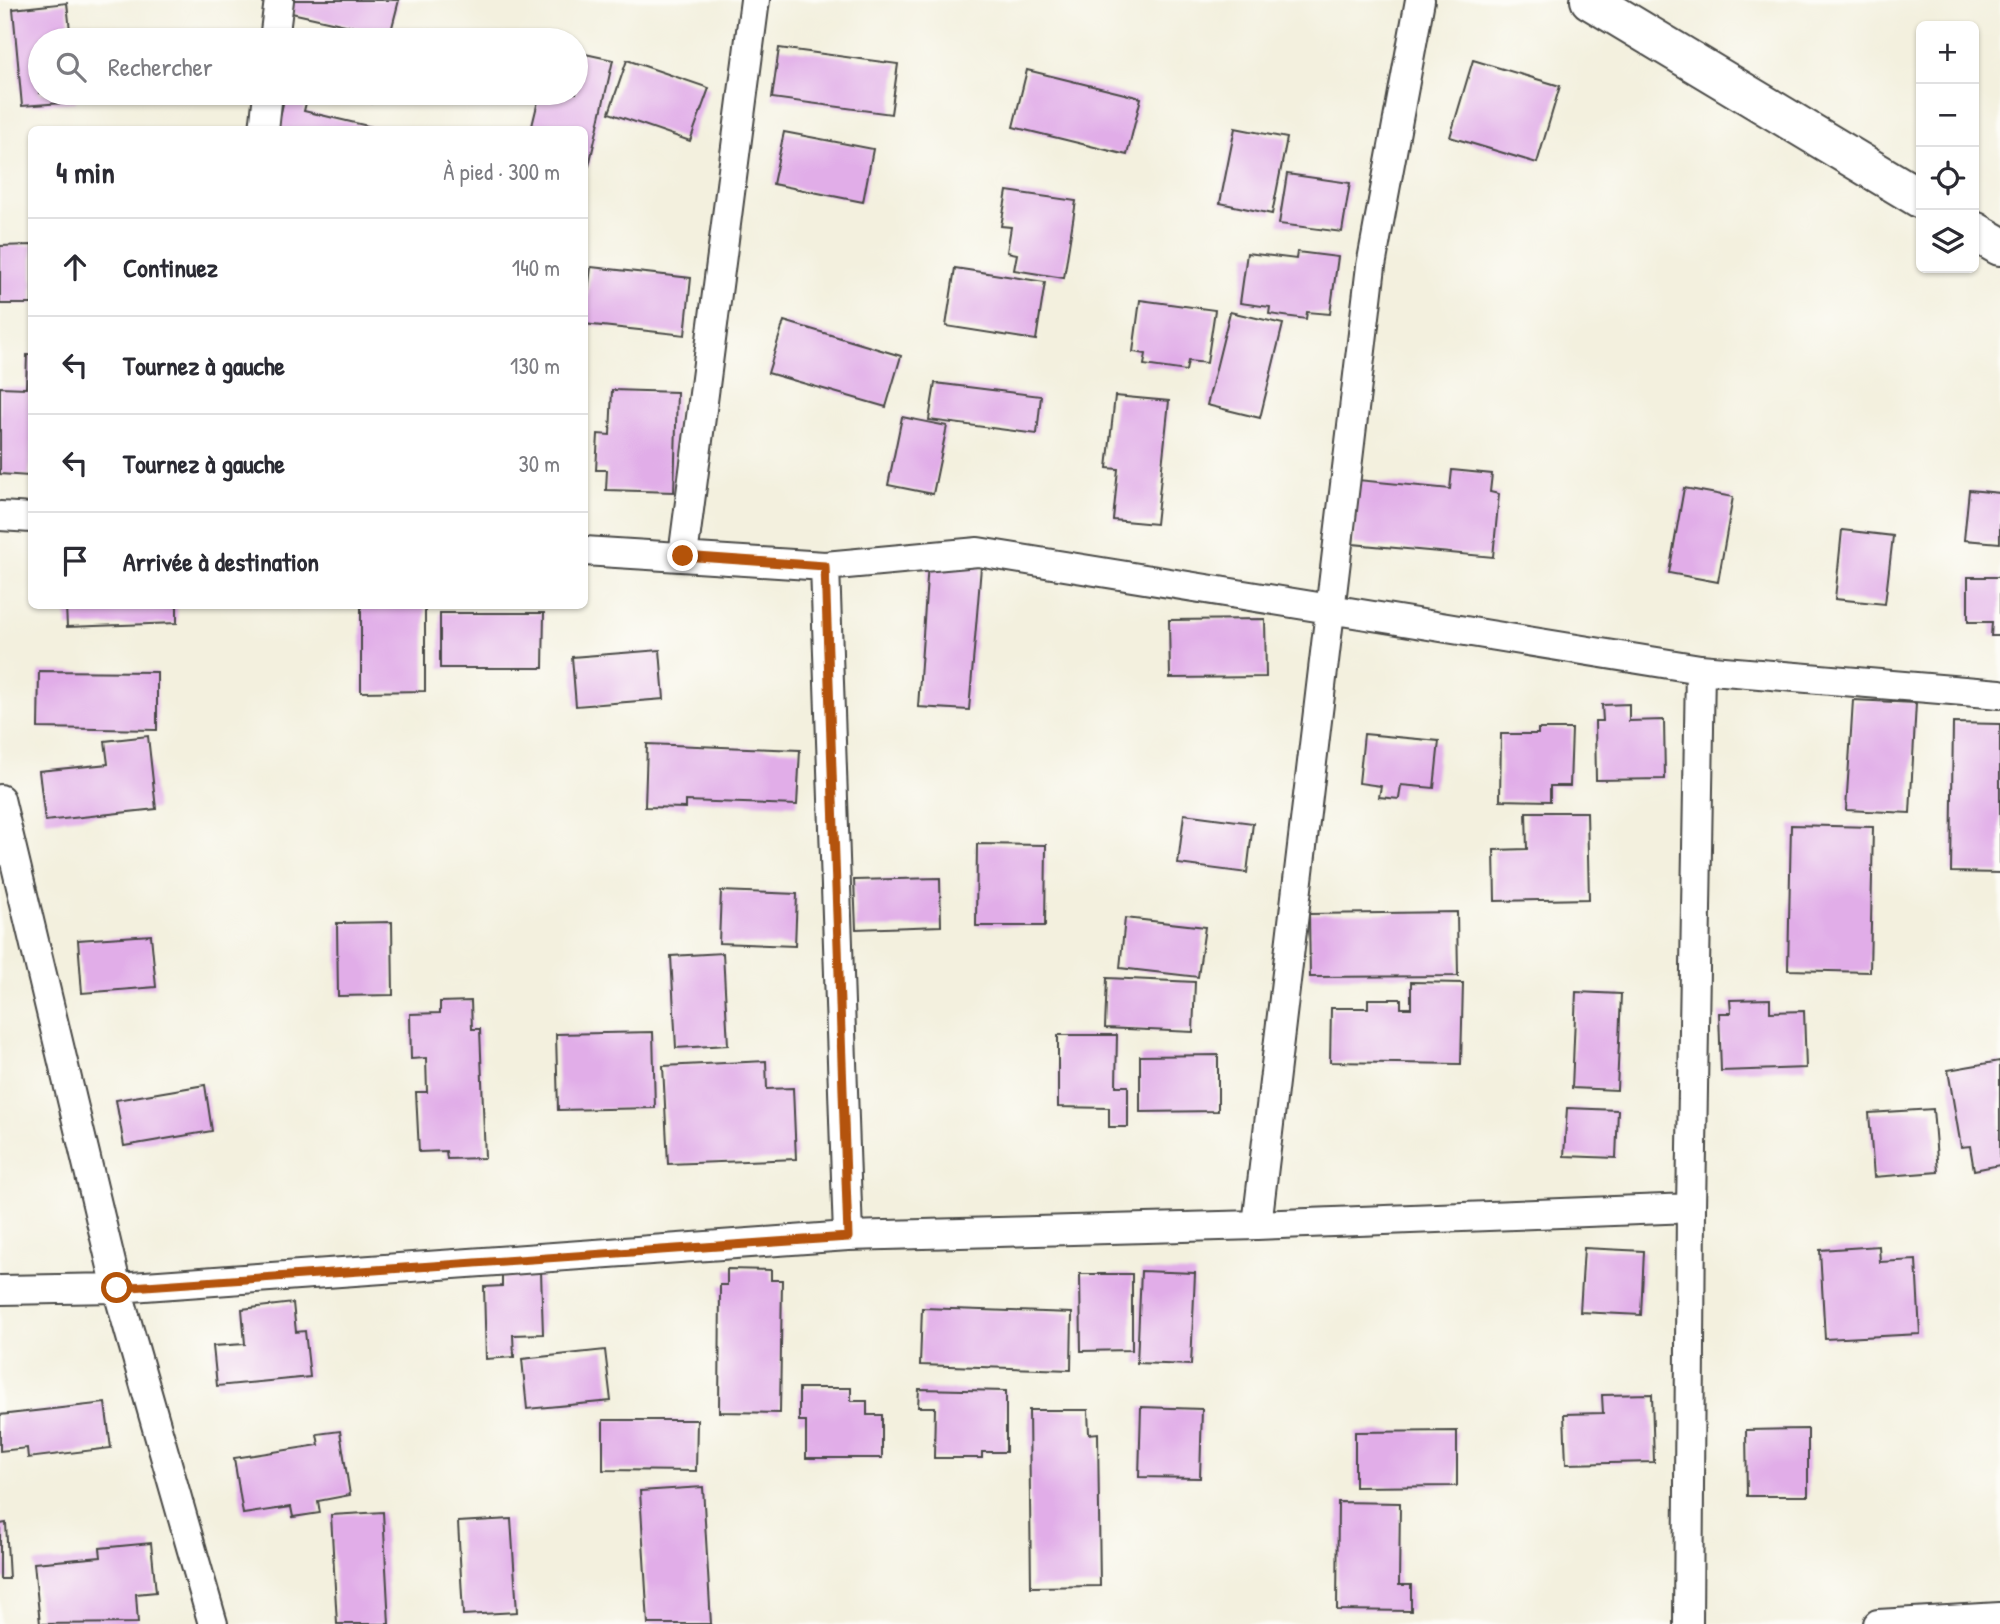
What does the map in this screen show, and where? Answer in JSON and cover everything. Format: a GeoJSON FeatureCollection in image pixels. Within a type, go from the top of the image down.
{"type":"FeatureCollection","features":[{"type":"Feature","properties":{"kind":"main road"},"geometry":{"type":"LineString","coordinates":[[1590,0],[1916,196]]}},
{"type":"Feature","properties":{"kind":"main road"},"geometry":{"type":"LineString","coordinates":[[1979,234],[2000,246]]}},
{"type":"Feature","properties":{"kind":"street"},"geometry":{"type":"LineString","coordinates":[[276,28],[279,0]]}},
{"type":"Feature","properties":{"kind":"street"},"geometry":{"type":"LineString","coordinates":[[683,556],[755,0]]}},
{"type":"Feature","properties":{"kind":"street"},"geometry":{"type":"LineString","coordinates":[[1257,1225],[1371,266],[1420,0]]}},
{"type":"Feature","properties":{"kind":"street"},"geometry":{"type":"LineString","coordinates":[[264,126],[267,105]]}},
{"type":"Feature","properties":{"kind":"street"},"geometry":{"type":"LineString","coordinates":[[0,516],[28,518]]}},
{"type":"Feature","properties":{"kind":"street"},"geometry":{"type":"LineString","coordinates":[[588,551],[825,566],[978,552],[1700,669],[2000,694]]}},
{"type":"Feature","properties":{"kind":"street"},"geometry":{"type":"LineString","coordinates":[[825,566],[848,1237]]}},
{"type":"Feature","properties":{"kind":"street"},"geometry":{"type":"LineString","coordinates":[[1688,1624],[1691,1208],[1700,669]]}},
{"type":"Feature","properties":{"kind":"street"},"geometry":{"type":"LineString","coordinates":[[0,799],[117,1288],[213,1624]]}},
{"type":"Feature","properties":{"kind":"street"},"geometry":{"type":"LineString","coordinates":[[0,1290],[117,1288],[848,1237],[1691,1208]]}},
{"type":"Feature","properties":{"kind":"street"},"geometry":{"type":"LineString","coordinates":[[1878,1624],[2000,1617]]}},
{"type":"Feature","properties":{"kind":"building"},"geometry":{"type":"Polygon","coordinates":[[[290,0],[399,0],[392,28],[359,28],[287,12],[290,0]]]}},
{"type":"Feature","properties":{"kind":"building"},"geometry":{"type":"Polygon","coordinates":[[[67,3],[70,28],[28,28],[28,105],[36,105],[22,106],[13,9],[67,3]]]}},
{"type":"Feature","properties":{"kind":"building"},"geometry":{"type":"Polygon","coordinates":[[[779,48],[898,64],[891,114],[772,98],[779,48]]]}},
{"type":"Feature","properties":{"kind":"building"},"geometry":{"type":"Polygon","coordinates":[[[588,55],[613,60],[589,166],[588,126],[532,126],[537,105],[588,105],[588,55]]]}},
{"type":"Feature","properties":{"kind":"building"},"geometry":{"type":"Polygon","coordinates":[[[627,60],[709,88],[690,141],[609,113],[627,60]]]}},
{"type":"Feature","properties":{"kind":"building"},"geometry":{"type":"Polygon","coordinates":[[[1473,60],[1560,86],[1537,163],[1450,137],[1473,60]]]}},
{"type":"Feature","properties":{"kind":"building"},"geometry":{"type":"Polygon","coordinates":[[[1027,70],[1141,98],[1127,155],[1013,127],[1027,70]]]}},
{"type":"Feature","properties":{"kind":"building"},"geometry":{"type":"Polygon","coordinates":[[[283,105],[306,105],[304,111],[368,126],[278,126],[283,105]]]}},
{"type":"Feature","properties":{"kind":"building"},"geometry":{"type":"Polygon","coordinates":[[[1235,128],[1287,138],[1272,214],[1220,203],[1235,128]]]}},
{"type":"Feature","properties":{"kind":"building"},"geometry":{"type":"Polygon","coordinates":[[[784,132],[873,149],[863,202],[773,184],[784,132]]]}},
{"type":"Feature","properties":{"kind":"building"},"geometry":{"type":"Polygon","coordinates":[[[1287,174],[1350,183],[1342,232],[1279,224],[1287,174]]]}},
{"type":"Feature","properties":{"kind":"building"},"geometry":{"type":"Polygon","coordinates":[[[1007,191],[1076,201],[1064,278],[1014,270],[1017,254],[1007,252],[1011,227],[1001,226],[1007,191]]]}},
{"type":"Feature","properties":{"kind":"building"},"geometry":{"type":"Polygon","coordinates":[[[28,245],[28,304],[0,304],[0,246],[28,245]]]}},
{"type":"Feature","properties":{"kind":"building"},"geometry":{"type":"Polygon","coordinates":[[[1297,252],[1338,257],[1330,314],[1307,312],[1306,319],[1269,314],[1270,307],[1240,303],[1247,253],[1296,259],[1297,252]]]}},
{"type":"Feature","properties":{"kind":"building"},"geometry":{"type":"Polygon","coordinates":[[[591,267],[691,278],[685,335],[588,324],[591,267]]]}},
{"type":"Feature","properties":{"kind":"building"},"geometry":{"type":"Polygon","coordinates":[[[955,268],[1045,282],[1036,340],[946,326],[955,268]]]}},
{"type":"Feature","properties":{"kind":"building"},"geometry":{"type":"Polygon","coordinates":[[[1140,300],[1215,310],[1207,363],[1188,361],[1186,371],[1144,365],[1146,354],[1133,352],[1140,300]]]}},
{"type":"Feature","properties":{"kind":"building"},"geometry":{"type":"Polygon","coordinates":[[[1230,312],[1283,324],[1260,418],[1207,405],[1230,312]]]}},
{"type":"Feature","properties":{"kind":"building"},"geometry":{"type":"Polygon","coordinates":[[[784,321],[901,356],[886,407],[768,373],[784,321]]]}},
{"type":"Feature","properties":{"kind":"building"},"geometry":{"type":"Polygon","coordinates":[[[28,355],[28,476],[0,474],[0,387],[26,388],[28,355]]]}},
{"type":"Feature","properties":{"kind":"building"},"geometry":{"type":"Polygon","coordinates":[[[935,383],[1041,396],[1037,434],[929,420],[935,383]]]}},
{"type":"Feature","properties":{"kind":"building"},"geometry":{"type":"Polygon","coordinates":[[[612,390],[677,392],[674,492],[606,490],[607,470],[596,470],[598,434],[610,435],[612,390]]]}},
{"type":"Feature","properties":{"kind":"building"},"geometry":{"type":"Polygon","coordinates":[[[1115,396],[1169,401],[1156,524],[1113,520],[1118,469],[1107,468],[1115,396]]]}},
{"type":"Feature","properties":{"kind":"building"},"geometry":{"type":"Polygon","coordinates":[[[902,417],[947,426],[933,494],[888,485],[902,417]]]}},
{"type":"Feature","properties":{"kind":"building"},"geometry":{"type":"Polygon","coordinates":[[[1452,470],[1492,474],[1490,492],[1499,494],[1493,557],[1353,544],[1358,480],[1450,489],[1452,470]]]}},
{"type":"Feature","properties":{"kind":"building"},"geometry":{"type":"Polygon","coordinates":[[[1684,488],[1733,497],[1718,582],[1669,573],[1684,488]]]}},
{"type":"Feature","properties":{"kind":"building"},"geometry":{"type":"Polygon","coordinates":[[[1969,490],[2000,493],[2000,543],[1964,540],[1969,490]]]}},
{"type":"Feature","properties":{"kind":"building"},"geometry":{"type":"Polygon","coordinates":[[[1842,530],[1893,536],[1885,604],[1835,599],[1842,530]]]}},
{"type":"Feature","properties":{"kind":"building"},"geometry":{"type":"Polygon","coordinates":[[[928,563],[981,567],[969,710],[918,707],[928,563]]]}},
{"type":"Feature","properties":{"kind":"building"},"geometry":{"type":"Polygon","coordinates":[[[1968,577],[2000,577],[2000,636],[1991,636],[1992,622],[1968,622],[1968,577]]]}},
{"type":"Feature","properties":{"kind":"building"},"geometry":{"type":"Polygon","coordinates":[[[66,609],[177,609],[177,623],[67,627],[66,609]]]}},
{"type":"Feature","properties":{"kind":"building"},"geometry":{"type":"Polygon","coordinates":[[[361,609],[425,609],[425,691],[361,692],[361,609]]]}},
{"type":"Feature","properties":{"kind":"building"},"geometry":{"type":"Polygon","coordinates":[[[440,613],[544,613],[543,668],[440,668],[440,613]]]}},
{"type":"Feature","properties":{"kind":"building"},"geometry":{"type":"Polygon","coordinates":[[[1265,619],[1266,677],[1170,678],[1169,620],[1265,619]]]}},
{"type":"Feature","properties":{"kind":"building"},"geometry":{"type":"Polygon","coordinates":[[[660,650],[664,699],[576,706],[572,657],[660,650]]]}},
{"type":"Feature","properties":{"kind":"building"},"geometry":{"type":"Polygon","coordinates":[[[39,671],[157,672],[157,730],[38,728],[39,671]]]}},
{"type":"Feature","properties":{"kind":"building"},"geometry":{"type":"Polygon","coordinates":[[[1853,700],[1916,703],[1910,813],[1846,810],[1853,700]]]}},
{"type":"Feature","properties":{"kind":"building"},"geometry":{"type":"Polygon","coordinates":[[[1629,704],[1629,721],[1664,720],[1665,779],[1596,780],[1595,721],[1603,721],[1602,705],[1629,704]]]}},
{"type":"Feature","properties":{"kind":"building"},"geometry":{"type":"Polygon","coordinates":[[[1953,723],[2000,724],[2000,873],[1951,872],[1953,723]]]}},
{"type":"Feature","properties":{"kind":"building"},"geometry":{"type":"Polygon","coordinates":[[[1538,729],[1572,729],[1570,786],[1550,786],[1550,801],[1500,800],[1501,734],[1538,734],[1538,729]]]}},
{"type":"Feature","properties":{"kind":"building"},"geometry":{"type":"Polygon","coordinates":[[[1364,734],[1439,741],[1434,788],[1401,785],[1399,799],[1379,797],[1381,786],[1359,783],[1364,734]]]}},
{"type":"Feature","properties":{"kind":"building"},"geometry":{"type":"Polygon","coordinates":[[[148,736],[156,809],[45,821],[39,771],[108,764],[105,741],[148,736]]]}},
{"type":"Feature","properties":{"kind":"building"},"geometry":{"type":"Polygon","coordinates":[[[647,744],[800,750],[797,805],[686,801],[686,808],[645,807],[647,744]]]}},
{"type":"Feature","properties":{"kind":"building"},"geometry":{"type":"Polygon","coordinates":[[[1526,812],[1587,812],[1589,899],[1495,901],[1494,850],[1527,849],[1526,812]]]}},
{"type":"Feature","properties":{"kind":"building"},"geometry":{"type":"Polygon","coordinates":[[[1184,814],[1253,823],[1247,873],[1178,864],[1184,814]]]}},
{"type":"Feature","properties":{"kind":"building"},"geometry":{"type":"Polygon","coordinates":[[[1791,825],[1873,827],[1870,972],[1788,970],[1791,825]]]}},
{"type":"Feature","properties":{"kind":"building"},"geometry":{"type":"Polygon","coordinates":[[[977,844],[1046,845],[1045,926],[976,926],[977,844]]]}},
{"type":"Feature","properties":{"kind":"building"},"geometry":{"type":"Polygon","coordinates":[[[940,878],[941,926],[856,929],[854,880],[940,878]]]}},
{"type":"Feature","properties":{"kind":"building"},"geometry":{"type":"Polygon","coordinates":[[[721,891],[797,894],[795,946],[719,943],[721,891]]]}},
{"type":"Feature","properties":{"kind":"building"},"geometry":{"type":"Polygon","coordinates":[[[1457,912],[1458,976],[1310,977],[1309,914],[1457,912]]]}},
{"type":"Feature","properties":{"kind":"building"},"geometry":{"type":"Polygon","coordinates":[[[1125,918],[1205,927],[1198,977],[1120,968],[1125,918]]]}},
{"type":"Feature","properties":{"kind":"building"},"geometry":{"type":"Polygon","coordinates":[[[392,922],[393,995],[338,996],[337,923],[392,922]]]}},
{"type":"Feature","properties":{"kind":"building"},"geometry":{"type":"Polygon","coordinates":[[[151,935],[156,987],[82,993],[78,940],[151,935]]]}},
{"type":"Feature","properties":{"kind":"building"},"geometry":{"type":"Polygon","coordinates":[[[723,953],[728,1045],[676,1048],[671,956],[723,953]]]}},
{"type":"Feature","properties":{"kind":"building"},"geometry":{"type":"Polygon","coordinates":[[[1107,978],[1195,982],[1193,1032],[1105,1028],[1107,978]]]}},
{"type":"Feature","properties":{"kind":"building"},"geometry":{"type":"Polygon","coordinates":[[[1411,982],[1463,983],[1461,1064],[1330,1062],[1331,1008],[1368,1008],[1368,999],[1401,999],[1401,1008],[1411,1008],[1411,982]]]}},
{"type":"Feature","properties":{"kind":"building"},"geometry":{"type":"Polygon","coordinates":[[[1576,992],[1621,994],[1617,1090],[1572,1088],[1576,992]]]}},
{"type":"Feature","properties":{"kind":"building"},"geometry":{"type":"Polygon","coordinates":[[[1770,999],[1770,1012],[1804,1011],[1806,1068],[1721,1071],[1719,1013],[1731,1013],[1730,1000],[1770,999]]]}},
{"type":"Feature","properties":{"kind":"building"},"geometry":{"type":"Polygon","coordinates":[[[471,1001],[472,1029],[480,1029],[485,1158],[447,1159],[446,1151],[419,1152],[416,1092],[427,1092],[426,1058],[411,1059],[410,1014],[440,1013],[440,1002],[471,1001]]]}},
{"type":"Feature","properties":{"kind":"building"},"geometry":{"type":"Polygon","coordinates":[[[653,1032],[655,1108],[558,1110],[556,1034],[653,1032]]]}},
{"type":"Feature","properties":{"kind":"building"},"geometry":{"type":"Polygon","coordinates":[[[1058,1035],[1117,1035],[1116,1086],[1128,1086],[1128,1127],[1109,1127],[1109,1108],[1058,1107],[1058,1035]]]}},
{"type":"Feature","properties":{"kind":"building"},"geometry":{"type":"Polygon","coordinates":[[[1218,1055],[1218,1111],[1140,1112],[1140,1056],[1218,1055]]]}},
{"type":"Feature","properties":{"kind":"building"},"geometry":{"type":"Polygon","coordinates":[[[766,1061],[767,1089],[793,1088],[796,1159],[668,1164],[663,1066],[766,1061]]]}},
{"type":"Feature","properties":{"kind":"building"},"geometry":{"type":"Polygon","coordinates":[[[2000,1061],[2000,1165],[1974,1170],[1970,1146],[1961,1147],[1948,1070],[2000,1061]]]}},
{"type":"Feature","properties":{"kind":"building"},"geometry":{"type":"Polygon","coordinates":[[[205,1085],[212,1131],[124,1146],[116,1100],[205,1085]]]}},
{"type":"Feature","properties":{"kind":"building"},"geometry":{"type":"Polygon","coordinates":[[[1567,1108],[1618,1110],[1616,1158],[1564,1156],[1567,1108]]]}},
{"type":"Feature","properties":{"kind":"building"},"geometry":{"type":"Polygon","coordinates":[[[1933,1109],[1938,1172],[1874,1177],[1869,1113],[1933,1109]]]}},
{"type":"Feature","properties":{"kind":"building"},"geometry":{"type":"Polygon","coordinates":[[[1879,1246],[1880,1262],[1916,1260],[1920,1334],[1825,1339],[1820,1250],[1879,1246]]]}},
{"type":"Feature","properties":{"kind":"building"},"geometry":{"type":"Polygon","coordinates":[[[1584,1248],[1644,1251],[1641,1315],[1580,1312],[1584,1248]]]}},
{"type":"Feature","properties":{"kind":"building"},"geometry":{"type":"Polygon","coordinates":[[[727,1269],[771,1270],[771,1280],[782,1280],[780,1413],[719,1412],[720,1285],[727,1285],[727,1269]]]}},
{"type":"Feature","properties":{"kind":"building"},"geometry":{"type":"Polygon","coordinates":[[[541,1271],[543,1334],[513,1335],[514,1357],[486,1359],[484,1287],[502,1286],[502,1273],[541,1271]]]}},
{"type":"Feature","properties":{"kind":"building"},"geometry":{"type":"Polygon","coordinates":[[[1141,1271],[1195,1273],[1191,1365],[1137,1363],[1141,1271]]]}},
{"type":"Feature","properties":{"kind":"building"},"geometry":{"type":"Polygon","coordinates":[[[1080,1274],[1132,1274],[1132,1350],[1081,1351],[1080,1274]]]}},
{"type":"Feature","properties":{"kind":"building"},"geometry":{"type":"Polygon","coordinates":[[[293,1303],[296,1332],[305,1331],[310,1377],[217,1386],[213,1346],[245,1344],[242,1309],[293,1303]]]}},
{"type":"Feature","properties":{"kind":"building"},"geometry":{"type":"Polygon","coordinates":[[[922,1308],[1072,1313],[1071,1370],[920,1365],[922,1308]]]}},
{"type":"Feature","properties":{"kind":"building"},"geometry":{"type":"Polygon","coordinates":[[[605,1350],[611,1401],[527,1409],[522,1359],[605,1350]]]}},
{"type":"Feature","properties":{"kind":"building"},"geometry":{"type":"Polygon","coordinates":[[[799,1388],[851,1388],[851,1401],[867,1401],[867,1415],[882,1415],[882,1458],[806,1458],[806,1421],[799,1421],[799,1388]]]}},
{"type":"Feature","properties":{"kind":"building"},"geometry":{"type":"Polygon","coordinates":[[[919,1389],[1006,1391],[1006,1452],[982,1452],[982,1458],[934,1458],[935,1407],[918,1407],[919,1389]]]}},
{"type":"Feature","properties":{"kind":"building"},"geometry":{"type":"Polygon","coordinates":[[[1652,1394],[1654,1462],[1566,1464],[1564,1414],[1603,1413],[1602,1395],[1652,1394]]]}},
{"type":"Feature","properties":{"kind":"building"},"geometry":{"type":"Polygon","coordinates":[[[105,1403],[111,1448],[28,1458],[27,1448],[0,1451],[0,1415],[105,1403]]]}},
{"type":"Feature","properties":{"kind":"building"},"geometry":{"type":"Polygon","coordinates":[[[1141,1407],[1202,1409],[1200,1478],[1139,1477],[1141,1407]]]}},
{"type":"Feature","properties":{"kind":"building"},"geometry":{"type":"Polygon","coordinates":[[[1029,1410],[1088,1410],[1089,1434],[1098,1433],[1100,1586],[1031,1587],[1029,1410]]]}},
{"type":"Feature","properties":{"kind":"building"},"geometry":{"type":"Polygon","coordinates":[[[603,1420],[697,1420],[696,1471],[603,1470],[603,1420]]]}},
{"type":"Feature","properties":{"kind":"building"},"geometry":{"type":"Polygon","coordinates":[[[1808,1429],[1808,1496],[1747,1496],[1746,1430],[1808,1429]]]}},
{"type":"Feature","properties":{"kind":"building"},"geometry":{"type":"Polygon","coordinates":[[[340,1431],[350,1495],[318,1501],[320,1513],[293,1517],[291,1507],[243,1514],[234,1458],[319,1445],[317,1434],[340,1431]]]}},
{"type":"Feature","properties":{"kind":"building"},"geometry":{"type":"Polygon","coordinates":[[[1457,1431],[1457,1486],[1355,1487],[1355,1432],[1457,1431]]]}},
{"type":"Feature","properties":{"kind":"building"},"geometry":{"type":"Polygon","coordinates":[[[703,1487],[711,1624],[648,1624],[640,1491],[703,1487]]]}},
{"type":"Feature","properties":{"kind":"building"},"geometry":{"type":"Polygon","coordinates":[[[1338,1502],[1400,1503],[1399,1585],[1411,1585],[1411,1611],[1337,1610],[1338,1502]]]}},
{"type":"Feature","properties":{"kind":"building"},"geometry":{"type":"Polygon","coordinates":[[[383,1512],[389,1624],[337,1624],[331,1515],[383,1512]]]}},
{"type":"Feature","properties":{"kind":"building"},"geometry":{"type":"Polygon","coordinates":[[[511,1519],[517,1612],[463,1615],[458,1522],[511,1519]]]}},
{"type":"Feature","properties":{"kind":"building"},"geometry":{"type":"Polygon","coordinates":[[[6,1523],[9,1579],[0,1579],[0,1524],[6,1523]]]}},
{"type":"Feature","properties":{"kind":"building"},"geometry":{"type":"Polygon","coordinates":[[[151,1543],[156,1592],[136,1594],[138,1623],[40,1624],[34,1563],[101,1557],[100,1548],[151,1543]]]}},
{"type":"Feature","properties":{"kind":"route"},"geometry":{"type":"LineString","coordinates":[[117,1288],[848,1237],[825,566],[683,556]]}}]}
